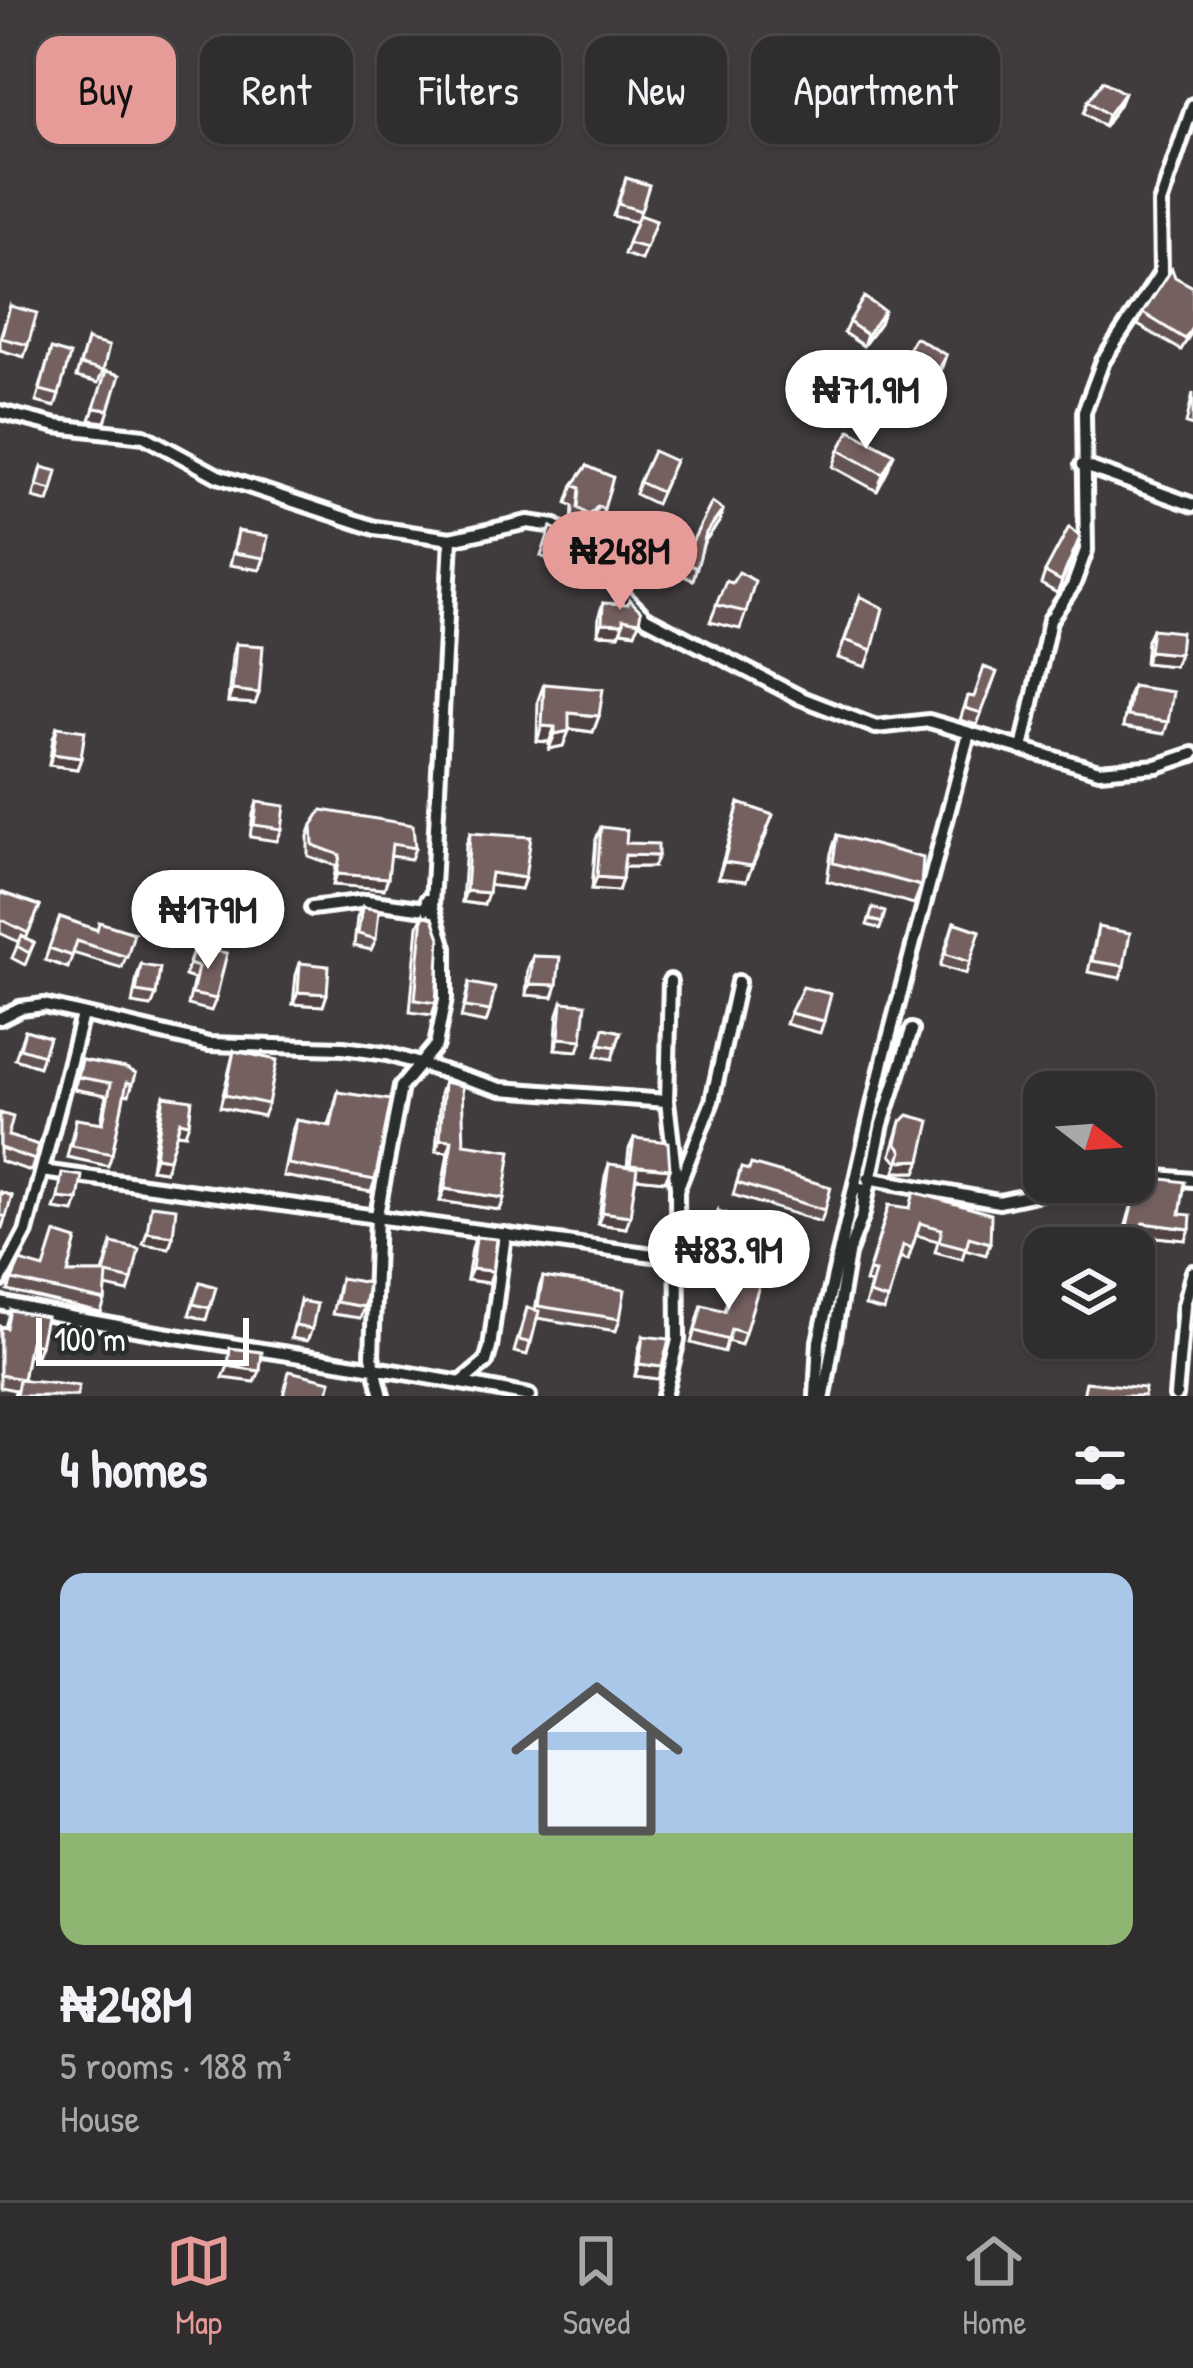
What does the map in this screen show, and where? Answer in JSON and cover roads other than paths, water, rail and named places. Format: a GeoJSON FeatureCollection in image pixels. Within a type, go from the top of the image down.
{"type":"FeatureCollection","features":[{"type":"Feature","properties":{"kind":"street"},"geometry":{"type":"LineString","coordinates":[[1022,748],[1050,620],[1073,586],[1086,550],[1084,412],[1103,361],[1161,273],[1160,204],[1193,105]]}},
{"type":"Feature","properties":{"kind":"street"},"geometry":{"type":"LineString","coordinates":[[1,413],[144,436],[218,476],[375,528],[451,539],[528,522],[555,526],[599,554],[623,595],[646,618],[801,698],[876,727],[929,721],[1099,771],[1142,769],[1193,754]]}},
{"type":"Feature","properties":{"kind":"street"},"geometry":{"type":"LineString","coordinates":[[1082,465],[1193,505]]}},
{"type":"Feature","properties":{"kind":"street"},"geometry":{"type":"LineString","coordinates":[[382,1396],[375,1366],[377,1215],[401,1088],[436,1045],[445,999],[446,948],[431,906],[451,539]]}},
{"type":"Feature","properties":{"kind":"street"},"geometry":{"type":"LineString","coordinates":[[820,1396],[819,1341],[969,733]]}},
{"type":"Feature","properties":{"kind":"street"},"geometry":{"type":"LineString","coordinates":[[312,908],[366,901],[426,909],[434,844]]}},
{"type":"Feature","properties":{"kind":"street"},"geometry":{"type":"LineString","coordinates":[[664,1396],[678,1340],[677,1190],[667,1101],[670,981]]}},
{"type":"Feature","properties":{"kind":"street"},"geometry":{"type":"LineString","coordinates":[[677,1190],[712,1101],[738,982]]}},
{"type":"Feature","properties":{"kind":"street"},"geometry":{"type":"LineString","coordinates":[[0,1018],[20,1007],[44,1005],[208,1044],[343,1048],[424,1065],[501,1089],[667,1101]]}},
{"type":"Feature","properties":{"kind":"street"},"geometry":{"type":"LineString","coordinates":[[0,1281],[6,1256],[26,1232],[82,1015]]}},
{"type":"Feature","properties":{"kind":"street"},"geometry":{"type":"LineString","coordinates":[[820,1396],[848,1254],[913,1030]]}},
{"type":"Feature","properties":{"kind":"street"},"geometry":{"type":"LineString","coordinates":[[42,1171],[675,1258]]}},
{"type":"Feature","properties":{"kind":"street"},"geometry":{"type":"LineString","coordinates":[[1155,1177],[1193,1180]]}},
{"type":"Feature","properties":{"kind":"street"},"geometry":{"type":"LineString","coordinates":[[868,1178],[999,1202],[1023,1197]]}},
{"type":"Feature","properties":{"kind":"street"},"geometry":{"type":"LineString","coordinates":[[855,1187],[864,1189],[863,1214]]}},
{"type":"Feature","properties":{"kind":"street"},"geometry":{"type":"LineString","coordinates":[[462,1382],[478,1372],[490,1348],[505,1234]]}},
{"type":"Feature","properties":{"kind":"street"},"geometry":{"type":"LineString","coordinates":[[1176,1396],[1184,1305],[1193,1272]]}},
{"type":"Feature","properties":{"kind":"street"},"geometry":{"type":"LineString","coordinates":[[0,1304],[134,1332],[375,1366],[529,1396]]}}]}
